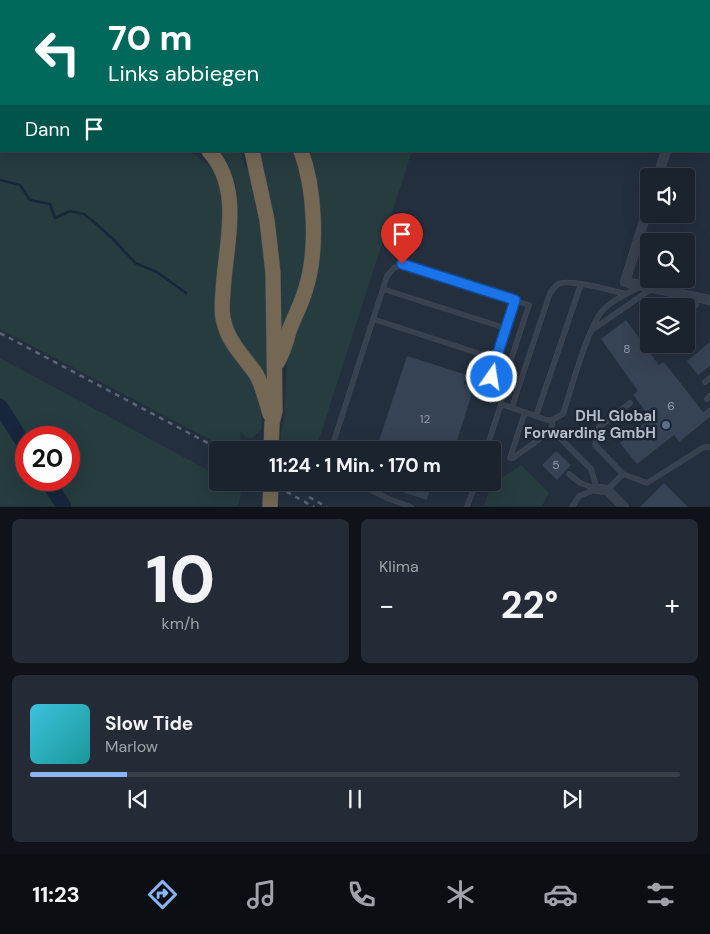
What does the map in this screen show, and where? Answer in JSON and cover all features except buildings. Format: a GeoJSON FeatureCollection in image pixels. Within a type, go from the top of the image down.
{"type":"FeatureCollection","features":[{"type":"Feature","properties":{"kind":"highway"},"geometry":{"type":"LineString","coordinates":[[196,152],[213,164],[223,176]]}},
{"type":"Feature","properties":{"kind":"highway"},"geometry":{"type":"LineString","coordinates":[[210,152],[218,164],[227,188],[230,213],[228,251],[223,280],[222,306],[224,323],[232,341],[257,376],[264,394],[272,436]]}},
{"type":"Feature","properties":{"kind":"highway"},"geometry":{"type":"LineString","coordinates":[[275,367],[285,348],[289,331],[306,288],[312,260],[311,196],[302,153]]}},
{"type":"Feature","properties":{"kind":"highway"},"geometry":{"type":"LineString","coordinates":[[253,158],[267,220],[273,273],[275,411],[272,436]]}},
{"type":"Feature","properties":{"kind":"highway"},"geometry":{"type":"LineString","coordinates":[[270,491],[270,506]]}},
{"type":"Feature","properties":{"kind":"street"},"geometry":{"type":"LineString","coordinates":[[661,168],[666,152]]}},
{"type":"Feature","properties":{"kind":"street"},"geometry":{"type":"LineString","coordinates":[[638,285],[625,282],[643,223]]}},
{"type":"Feature","properties":{"kind":"street"},"geometry":{"type":"LineString","coordinates":[[652,288],[710,300]]}},
{"type":"Feature","properties":{"kind":"street"},"geometry":{"type":"LineString","coordinates":[[597,489],[607,490],[624,506]]}},
{"type":"Feature","properties":{"kind":"lane"},"geometry":{"type":"LineString","coordinates":[[334,441],[383,289],[390,271],[402,264],[529,305],[500,393],[501,404],[489,441]]}},
{"type":"Feature","properties":{"kind":"lane"},"geometry":{"type":"LineString","coordinates":[[512,408],[550,293],[558,284],[564,282],[581,284],[626,294]]}},
{"type":"Feature","properties":{"kind":"lane"},"geometry":{"type":"LineString","coordinates":[[536,416],[581,284]]}},
{"type":"Feature","properties":{"kind":"lane"},"geometry":{"type":"LineString","coordinates":[[501,404],[547,420],[552,420],[563,414],[591,331],[603,310],[638,285]]}},
{"type":"Feature","properties":{"kind":"lane"},"geometry":{"type":"LineString","coordinates":[[591,331],[652,288]]}},
{"type":"Feature","properties":{"kind":"lane"},"geometry":{"type":"LineString","coordinates":[[383,289],[505,328]]}},
{"type":"Feature","properties":{"kind":"lane"},"geometry":{"type":"LineString","coordinates":[[695,306],[697,298]]}},
{"type":"Feature","properties":{"kind":"lane"},"geometry":{"type":"LineString","coordinates":[[500,393],[494,386],[492,377],[505,328],[515,300]]}},
{"type":"Feature","properties":{"kind":"lane"},"geometry":{"type":"LineString","coordinates":[[373,319],[496,359]]}},
{"type":"Feature","properties":{"kind":"lane"},"geometry":{"type":"LineString","coordinates":[[630,403],[599,427],[594,446],[623,474],[647,484],[704,447],[710,447]]}},
{"type":"Feature","properties":{"kind":"lane"},"geometry":{"type":"LineString","coordinates":[[525,412],[510,458],[552,430]]}},
{"type":"Feature","properties":{"kind":"lane"},"geometry":{"type":"LineString","coordinates":[[552,420],[552,430],[592,469],[597,489]]}},
{"type":"Feature","properties":{"kind":"lane"},"geometry":{"type":"LineString","coordinates":[[569,474],[580,483],[597,489]]}},
{"type":"Feature","properties":{"kind":"lane"},"geometry":{"type":"LineString","coordinates":[[607,490],[623,474]]}},
{"type":"Feature","properties":{"kind":"lane"},"geometry":{"type":"LineString","coordinates":[[572,506],[579,496],[597,489]]}},
{"type":"Feature","properties":{"kind":"lane"},"geometry":{"type":"LineString","coordinates":[[373,491],[389,499],[411,506]]}},
{"type":"Feature","properties":{"kind":"lane"},"geometry":{"type":"LineString","coordinates":[[467,506],[473,491]]}},
{"type":"Feature","properties":{"kind":"green space"},"geometry":{"type":"Polygon","coordinates":[[[0,152],[189,152],[209,166],[217,177],[225,199],[216,291],[261,403],[262,429],[252,438],[245,437],[241,431],[239,441],[213,441],[0,329],[0,152]]]}},
{"type":"Feature","properties":{"kind":"green space"},"geometry":{"type":"Polygon","coordinates":[[[218,152],[241,152],[246,168],[250,169],[257,197],[268,284],[269,380],[265,380],[238,344],[227,317],[234,240],[236,185],[224,156],[218,152]]]}},
{"type":"Feature","properties":{"kind":"green space"},"geometry":{"type":"Polygon","coordinates":[[[260,152],[292,152],[306,200],[307,270],[282,334],[282,282],[272,207],[260,152]]]}},
{"type":"Feature","properties":{"kind":"green space"},"geometry":{"type":"Polygon","coordinates":[[[309,152],[412,152],[319,439],[318,441],[281,441],[290,342],[300,315],[315,288],[321,224],[316,181],[309,152]]]}},
{"type":"Feature","properties":{"kind":"green space"},"geometry":{"type":"Polygon","coordinates":[[[0,358],[209,471],[209,491],[241,491],[238,506],[0,506],[0,358]]]}},
{"type":"Feature","properties":{"kind":"green space"},"geometry":{"type":"Polygon","coordinates":[[[521,465],[549,493],[542,506],[484,506],[489,491],[501,491],[501,478],[521,465]]]}},
{"type":"Feature","properties":{"kind":"waterway"},"geometry":{"type":"LineString","coordinates":[[0,180],[20,185],[30,200],[50,204],[55,218],[70,211],[84,214],[114,240],[135,263],[157,272],[186,293]]}},
{"type":"Feature","properties":{"kind":"waterway"},"geometry":{"type":"LineString","coordinates":[[0,406],[15,430]]}},
{"type":"Feature","properties":{"kind":"waterway"},"geometry":{"type":"LineString","coordinates":[[54,491],[64,507]]}},
{"type":"Feature","properties":{"kind":"railway"},"geometry":{"type":"LineString","coordinates":[[0,333],[209,444]]}},
{"type":"Feature","properties":{"kind":"railway"},"geometry":{"type":"LineString","coordinates":[[285,491],[314,507]]}},
{"type":"Feature","properties":{"kind":"railway"},"geometry":{"type":"LineString","coordinates":[[309,497],[327,507]]}},
{"type":"Feature","properties":{"kind":"place","name":"DHL Global Forwarding GmbH"},"geometry":{"type":"Point","coordinates":[666,425]}},
{"type":"Feature","properties":{"kind":"route"},"geometry":{"type":"LineString","coordinates":[[402,264],[515,300],[493,368],[492,377]]}}]}
